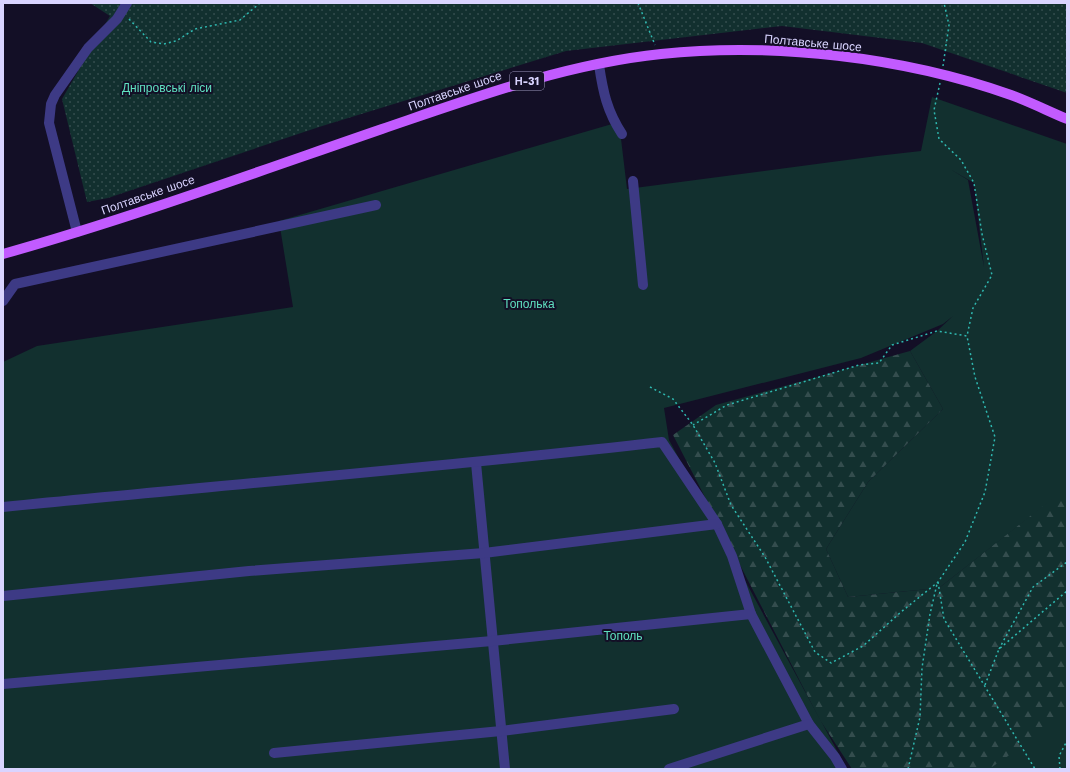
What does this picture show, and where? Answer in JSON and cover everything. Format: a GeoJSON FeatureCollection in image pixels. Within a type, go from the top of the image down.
{"type":"FeatureCollection","features":[{"type":"Feature","properties":{"kind":"main road","name":"Полтавське шосе"},"geometry":{"type":"LineString","coordinates":[[3,254],[77,232],[508,86],[599,65],[659,54],[746,51],[798,52],[903,66],[942,75],[1011,95],[1067,119]]}},
{"type":"Feature","properties":{"kind":"lane"},"geometry":{"type":"LineString","coordinates":[[77,232],[49,123],[51,104],[55,95],[88,48],[119,16],[127,3]]}},
{"type":"Feature","properties":{"kind":"lane"},"geometry":{"type":"LineString","coordinates":[[599,65],[604,96],[611,117],[622,134]]}},
{"type":"Feature","properties":{"kind":"lane"},"geometry":{"type":"LineString","coordinates":[[633,181],[643,285]]}},
{"type":"Feature","properties":{"kind":"lane"},"geometry":{"type":"LineString","coordinates":[[3,301],[15,284],[376,205]]}},
{"type":"Feature","properties":{"kind":"lane"},"geometry":{"type":"LineString","coordinates":[[3,507],[246,483],[476,464],[662,442],[717,524],[732,556],[751,614],[809,724],[835,757],[842,769]]}},
{"type":"Feature","properties":{"kind":"lane"},"geometry":{"type":"LineString","coordinates":[[476,464],[500,731],[505,769]]}},
{"type":"Feature","properties":{"kind":"lane"},"geometry":{"type":"LineString","coordinates":[[3,596],[249,571],[484,553],[717,524]]}},
{"type":"Feature","properties":{"kind":"lane"},"geometry":{"type":"LineString","coordinates":[[3,684],[492,641],[751,614]]}},
{"type":"Feature","properties":{"kind":"lane"},"geometry":{"type":"LineString","coordinates":[[274,753],[500,731],[674,709]]}},
{"type":"Feature","properties":{"kind":"lane"},"geometry":{"type":"LineString","coordinates":[[669,769],[809,724]]}},
{"type":"Feature","properties":{"kind":"path"},"geometry":{"type":"LineString","coordinates":[[119,16],[128,18],[151,42],[164,44],[176,41],[195,29],[240,20],[260,3]]}},
{"type":"Feature","properties":{"kind":"path"},"geometry":{"type":"LineString","coordinates":[[638,3],[659,54]]}},
{"type":"Feature","properties":{"kind":"path"},"geometry":{"type":"LineString","coordinates":[[650,387],[673,399],[693,425],[715,463],[731,505],[766,557],[815,652],[831,663],[864,646],[901,612],[938,582],[964,542],[985,492],[995,437],[975,377],[967,336],[973,308],[992,275],[982,234],[974,183],[962,160],[939,138],[934,110],[942,75],[949,25],[944,3]]}},
{"type":"Feature","properties":{"kind":"path"},"geometry":{"type":"LineString","coordinates":[[693,425],[727,405],[859,365],[879,363],[892,345],[938,331],[967,336]]}},
{"type":"Feature","properties":{"kind":"path"},"geometry":{"type":"LineString","coordinates":[[985,686],[999,650],[1033,587],[1067,562]]}},
{"type":"Feature","properties":{"kind":"path"},"geometry":{"type":"LineString","coordinates":[[938,582],[944,619],[1036,769]]}},
{"type":"Feature","properties":{"kind":"path"},"geometry":{"type":"LineString","coordinates":[[908,769],[920,717],[924,660],[930,614],[938,582]]}},
{"type":"Feature","properties":{"kind":"path"},"geometry":{"type":"LineString","coordinates":[[999,650],[1067,591]]}},
{"type":"Feature","properties":{"kind":"path"},"geometry":{"type":"LineString","coordinates":[[1060,769],[1059,756],[1067,741]]}},
{"type":"Feature","properties":{"kind":"green space","name":"Дніпровські ліси"},"geometry":{"type":"Polygon","coordinates":[[[90,3],[1067,3],[1067,93],[922,43],[782,26],[566,51],[319,127],[108,198],[87,202],[62,99],[110,16],[90,3]]]}},
{"type":"Feature","properties":{"kind":"green space"},"geometry":{"type":"Polygon","coordinates":[[[932,97],[1067,144],[1067,488],[939,588],[848,597],[826,549],[868,482],[943,409],[910,351],[937,331],[953,316],[943,324],[861,358],[664,408],[669,440],[847,769],[3,769],[3,362],[37,346],[293,307],[279,221],[619,122],[627,189],[921,151],[932,97]],[[950,169],[968,180],[984,267],[974,183],[950,169]]]}},
{"type":"Feature","properties":{"kind":"green space"},"geometry":{"type":"Polygon","coordinates":[[[910,351],[943,409],[868,482],[826,549],[848,597],[939,588],[1067,487],[1067,716],[989,769],[852,769],[820,720],[673,435],[716,405],[910,351]]]}},
{"type":"Feature","properties":{"kind":"green space"},"geometry":{"type":"Polygon","coordinates":[[[1067,714],[1067,769],[987,769],[1067,714]]]}},
{"type":"Feature","properties":{"kind":"park label","name":"Тополька"},"geometry":{"type":"Point","coordinates":[529,304]}},
{"type":"Feature","properties":{"kind":"park label","name":"Тополь"},"geometry":{"type":"Point","coordinates":[623,636]}}]}
